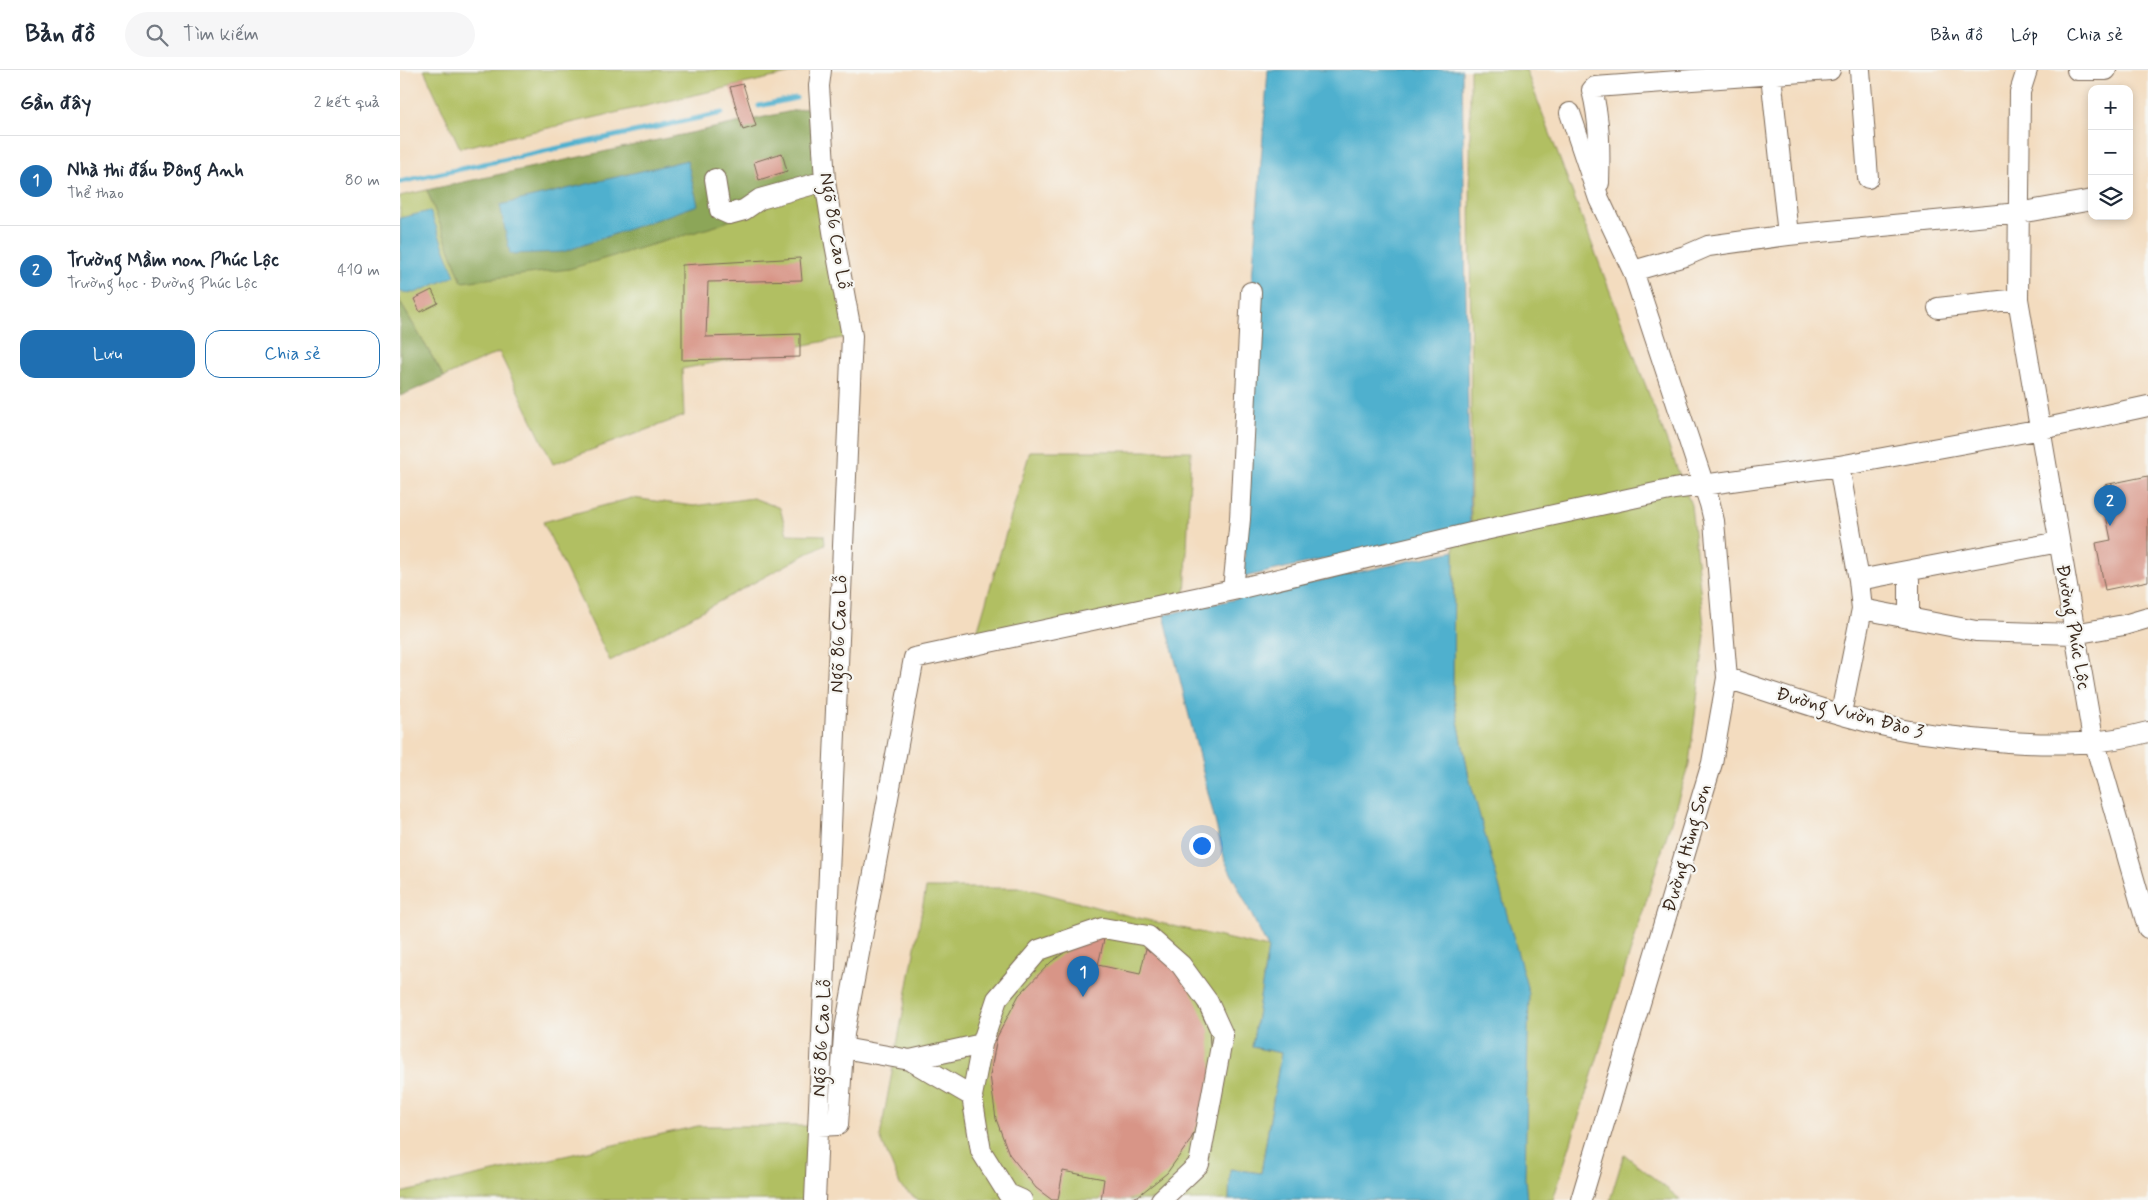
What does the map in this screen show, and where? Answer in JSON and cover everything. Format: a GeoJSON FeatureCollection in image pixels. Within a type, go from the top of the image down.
{"type":"FeatureCollection","features":[{"type":"Feature","properties":{"kind":"street"},"geometry":{"type":"LineString","coordinates":[[1599,199],[1600,141],[1597,110],[1592,90],[1595,87],[1830,70]]}},
{"type":"Feature","properties":{"kind":"street"},"geometry":{"type":"LineString","coordinates":[[1860,70],[1868,178]]}},
{"type":"Feature","properties":{"kind":"street","name":"Đường Phúc Lộc"},"geometry":{"type":"LineString","coordinates":[[2027,70],[2020,92],[2018,299],[2042,429],[2074,634],[2095,743],[2148,928]]}},
{"type":"Feature","properties":{"kind":"street"},"geometry":{"type":"LineString","coordinates":[[2077,70],[2106,70]]}},
{"type":"Feature","properties":{"kind":"street","name":"Ngõ 86 Cao Lỗ"},"geometry":{"type":"LineString","coordinates":[[815,1200],[852,336],[825,181],[817,75]]}},
{"type":"Feature","properties":{"kind":"street"},"geometry":{"type":"LineString","coordinates":[[1771,75],[1788,235]]}},
{"type":"Feature","properties":{"kind":"street","name":"Đường Hùng Sơn"},"geometry":{"type":"LineString","coordinates":[[1570,113],[1599,199],[1633,271],[1705,486],[1714,521],[1726,678],[1712,762],[1582,1200]]}},
{"type":"Feature","properties":{"kind":"street"},"geometry":{"type":"LineString","coordinates":[[715,179],[720,210],[729,214],[744,210],[760,199],[825,181]]}},
{"type":"Feature","properties":{"kind":"street"},"geometry":{"type":"LineString","coordinates":[[1633,271],[1685,256],[1708,246],[1788,235],[2019,213],[2088,201]]}},
{"type":"Feature","properties":{"kind":"street"},"geometry":{"type":"LineString","coordinates":[[1233,590],[1240,519],[1252,292]]}},
{"type":"Feature","properties":{"kind":"street"},"geometry":{"type":"LineString","coordinates":[[1938,308],[2018,299]]}},
{"type":"Feature","properties":{"kind":"street"},"geometry":{"type":"LineString","coordinates":[[818,1126],[838,1125],[846,1024],[914,658],[1233,590],[1471,533],[1674,490],[1839,466],[2042,429],[2148,406]]}},
{"type":"Feature","properties":{"kind":"street"},"geometry":{"type":"LineString","coordinates":[[1839,466],[1859,580],[1862,609],[1841,713]]}},
{"type":"Feature","properties":{"kind":"street"},"geometry":{"type":"LineString","coordinates":[[1859,580],[2059,542]]}},
{"type":"Feature","properties":{"kind":"street"},"geometry":{"type":"LineString","coordinates":[[1909,571],[1909,618]]}},
{"type":"Feature","properties":{"kind":"street"},"geometry":{"type":"LineString","coordinates":[[1862,609],[1976,630],[2074,634],[2124,625],[2148,618]]}},
{"type":"Feature","properties":{"kind":"street","name":"Đường Vườn Đào 3"},"geometry":{"type":"LineString","coordinates":[[1726,678],[1898,729],[1966,739],[2031,744],[2095,743],[2148,732]]}},
{"type":"Feature","properties":{"kind":"street"},"geometry":{"type":"LineString","coordinates":[[1022,1200],[1008,1194],[980,1151],[972,1096],[982,1044],[997,999],[1039,950],[1103,928],[1148,936],[1181,966],[1208,1002],[1223,1035],[1199,1164],[1161,1200]]}},
{"type":"Feature","properties":{"kind":"street"},"geometry":{"type":"LineString","coordinates":[[910,1060],[982,1044]]}},
{"type":"Feature","properties":{"kind":"street"},"geometry":{"type":"LineString","coordinates":[[843,1048],[910,1060],[972,1096]]}},
{"type":"Feature","properties":{"kind":"green space"},"geometry":{"type":"Polygon","coordinates":[[[424,70],[805,70],[460,148],[424,70]]]}},
{"type":"Feature","properties":{"kind":"green space"},"geometry":{"type":"Polygon","coordinates":[[[1470,70],[1526,70],[1691,505],[1705,635],[1689,764],[1553,1200],[1527,1200],[1469,777],[1453,695],[1454,537],[1471,533],[1470,70]]]}},
{"type":"Feature","properties":{"kind":"green space"},"geometry":{"type":"Polygon","coordinates":[[[820,105],[825,181],[716,226],[569,269],[462,282],[427,190],[820,105]]]}},
{"type":"Feature","properties":{"kind":"green space"},"geometry":{"type":"Polygon","coordinates":[[[825,181],[852,336],[682,369],[684,416],[553,464],[499,352],[444,377],[400,302],[400,196],[427,190],[462,282],[825,181]]]}},
{"type":"Feature","properties":{"kind":"green space"},"geometry":{"type":"Polygon","coordinates":[[[400,302],[444,377],[400,396],[400,302]]]}},
{"type":"Feature","properties":{"kind":"green space"},"geometry":{"type":"Polygon","coordinates":[[[1030,451],[1191,451],[1185,600],[973,646],[1030,451]]]}},
{"type":"Feature","properties":{"kind":"green space"},"geometry":{"type":"Polygon","coordinates":[[[632,498],[694,506],[753,498],[780,508],[787,534],[824,535],[825,544],[610,661],[543,522],[632,498]]]}},
{"type":"Feature","properties":{"kind":"green space"},"geometry":{"type":"Polygon","coordinates":[[[926,888],[1024,888],[1126,915],[1268,948],[1252,1047],[1281,1053],[1261,1173],[1231,1169],[1229,1200],[918,1200],[901,1187],[880,1137],[926,888]]]}},
{"type":"Feature","properties":{"kind":"green space"},"geometry":{"type":"Polygon","coordinates":[[[698,1126],[818,1126],[815,1200],[400,1200],[400,1193],[698,1126]]]}},
{"type":"Feature","properties":{"kind":"green space"},"geometry":{"type":"Polygon","coordinates":[[[1624,1154],[1681,1200],[1610,1200],[1624,1154]]]}},
{"type":"Feature","properties":{"kind":"water"},"geometry":{"type":"Polygon","coordinates":[[[1268,70],[1462,70],[1470,527],[1244,577],[1251,292],[1268,70]]]}},
{"type":"Feature","properties":{"kind":"water"},"geometry":{"type":"Polygon","coordinates":[[[687,160],[698,205],[563,252],[510,254],[500,205],[687,160]]]}},
{"type":"Feature","properties":{"kind":"water"},"geometry":{"type":"Polygon","coordinates":[[[430,211],[455,276],[415,293],[400,292],[400,218],[430,211]]]}},
{"type":"Feature","properties":{"kind":"water"},"geometry":{"type":"Polygon","coordinates":[[[1454,551],[1453,695],[1469,777],[1529,994],[1525,1178],[1527,1200],[1229,1200],[1230,1169],[1261,1173],[1281,1053],[1252,1047],[1268,948],[1225,861],[1164,615],[1454,551]]]}},
{"type":"Feature","properties":{"kind":"building"},"geometry":{"type":"Polygon","coordinates":[[[743,84],[756,126],[743,130],[730,87],[743,84]]]}},
{"type":"Feature","properties":{"kind":"building"},"geometry":{"type":"Polygon","coordinates":[[[782,153],[787,171],[759,180],[754,162],[782,153]]]}},
{"type":"Feature","properties":{"kind":"building"},"geometry":{"type":"Polygon","coordinates":[[[800,258],[802,280],[708,282],[706,337],[800,334],[800,357],[682,360],[682,265],[800,258]]]}},
{"type":"Feature","properties":{"kind":"building"},"geometry":{"type":"Polygon","coordinates":[[[432,290],[438,303],[420,312],[414,299],[432,290]]]}},
{"type":"Feature","properties":{"kind":"building"},"geometry":{"type":"Polygon","coordinates":[[[2148,476],[2148,581],[2105,590],[2096,543],[2111,540],[2101,491],[2105,490],[2104,485],[2148,476]]]}},
{"type":"Feature","properties":{"kind":"building"},"geometry":{"type":"Polygon","coordinates":[[[1105,935],[1098,965],[1140,974],[1148,940],[1187,982],[1209,1030],[1212,1072],[1205,1110],[1190,1141],[1167,1173],[1138,1196],[1127,1200],[1101,1200],[1104,1179],[1063,1171],[1058,1200],[1052,1200],[1036,1188],[1009,1154],[996,1119],[990,1075],[997,1037],[1019,995],[1051,962],[1078,943],[1105,935]]]}},
{"type":"Feature","properties":{"kind":"waterway"},"geometry":{"type":"LineString","coordinates":[[759,106],[796,98]]}},
{"type":"Feature","properties":{"kind":"waterway"},"geometry":{"type":"LineString","coordinates":[[400,182],[722,113]]}},
{"type":"Feature","properties":{"kind":"place","name":"Trường Mầm non Phúc Lộc"},"geometry":{"type":"Point","coordinates":[2110,526]}},
{"type":"Feature","properties":{"kind":"place","name":"Nhà thi đấu Đông Anh"},"geometry":{"type":"Point","coordinates":[1083,997]}}]}
